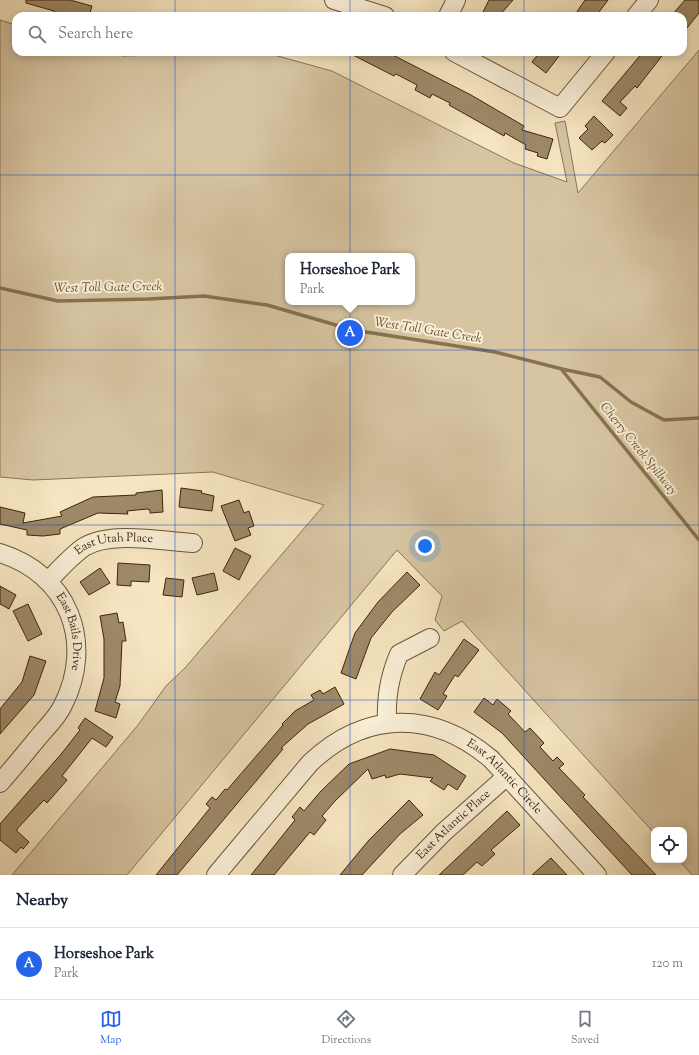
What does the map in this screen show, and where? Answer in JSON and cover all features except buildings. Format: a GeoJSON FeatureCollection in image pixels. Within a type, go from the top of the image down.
{"type":"FeatureCollection","features":[{"type":"Feature","properties":{"kind":"street"},"geometry":{"type":"LineString","coordinates":[[334,0],[372,12]]}},
{"type":"Feature","properties":{"kind":"street"},"geometry":{"type":"LineString","coordinates":[[450,12],[456,0]]}},
{"type":"Feature","properties":{"kind":"street"},"geometry":{"type":"LineString","coordinates":[[639,12],[649,0]]}},
{"type":"Feature","properties":{"kind":"street"},"geometry":{"type":"LineString","coordinates":[[462,56],[560,108],[603,56]]}},
{"type":"Feature","properties":{"kind":"street","name":"East Utah Place"},"geometry":{"type":"LineString","coordinates":[[48,581],[83,548],[96,541],[119,538],[193,543]]}},
{"type":"Feature","properties":{"kind":"street","name":"East Bails Drive"},"geometry":{"type":"LineString","coordinates":[[0,553],[27,564],[48,581],[61,598],[69,613],[77,644],[76,671],[72,687],[62,707],[0,783]]}},
{"type":"Feature","properties":{"kind":"street"},"geometry":{"type":"LineString","coordinates":[[387,724],[387,692],[392,672],[399,654],[430,638]]}},
{"type":"Feature","properties":{"kind":"street","name":"East Atlantic Circle"},"geometry":{"type":"LineString","coordinates":[[216,875],[310,763],[322,752],[352,733],[387,724],[403,722],[425,724],[458,735],[476,746],[507,776],[597,875]]}},
{"type":"Feature","properties":{"kind":"street","name":"East Atlantic Place"},"geometry":{"type":"LineString","coordinates":[[402,875],[439,838],[507,776]]}},
{"type":"Feature","properties":{"kind":"shaded area"},"geometry":{"type":"Polygon","coordinates":[[[0,20],[12,24],[12,56],[278,56],[332,71],[514,163],[567,182],[555,123],[565,121],[578,193],[699,50],[699,875],[692,875],[682,863],[687,863],[687,827],[651,827],[651,830],[462,621],[444,631],[435,620],[442,596],[397,550],[127,875],[12,875],[138,725],[166,686],[185,668],[324,505],[213,472],[33,480],[0,477],[0,20]]]}},
{"type":"Feature","properties":{"kind":"waterway","name":"West Toll Gate Creek"},"geometry":{"type":"LineString","coordinates":[[0,288],[58,301],[204,296],[267,305],[353,330],[495,352],[600,377],[631,402],[664,420],[699,418]]}},
{"type":"Feature","properties":{"kind":"waterway","name":"Cherry Creek Spillway"},"geometry":{"type":"LineString","coordinates":[[562,370],[699,540]]}},
{"type":"Feature","properties":{"kind":"place","name":"Horseshoe Park"},"geometry":{"type":"Point","coordinates":[350,333]}}]}
